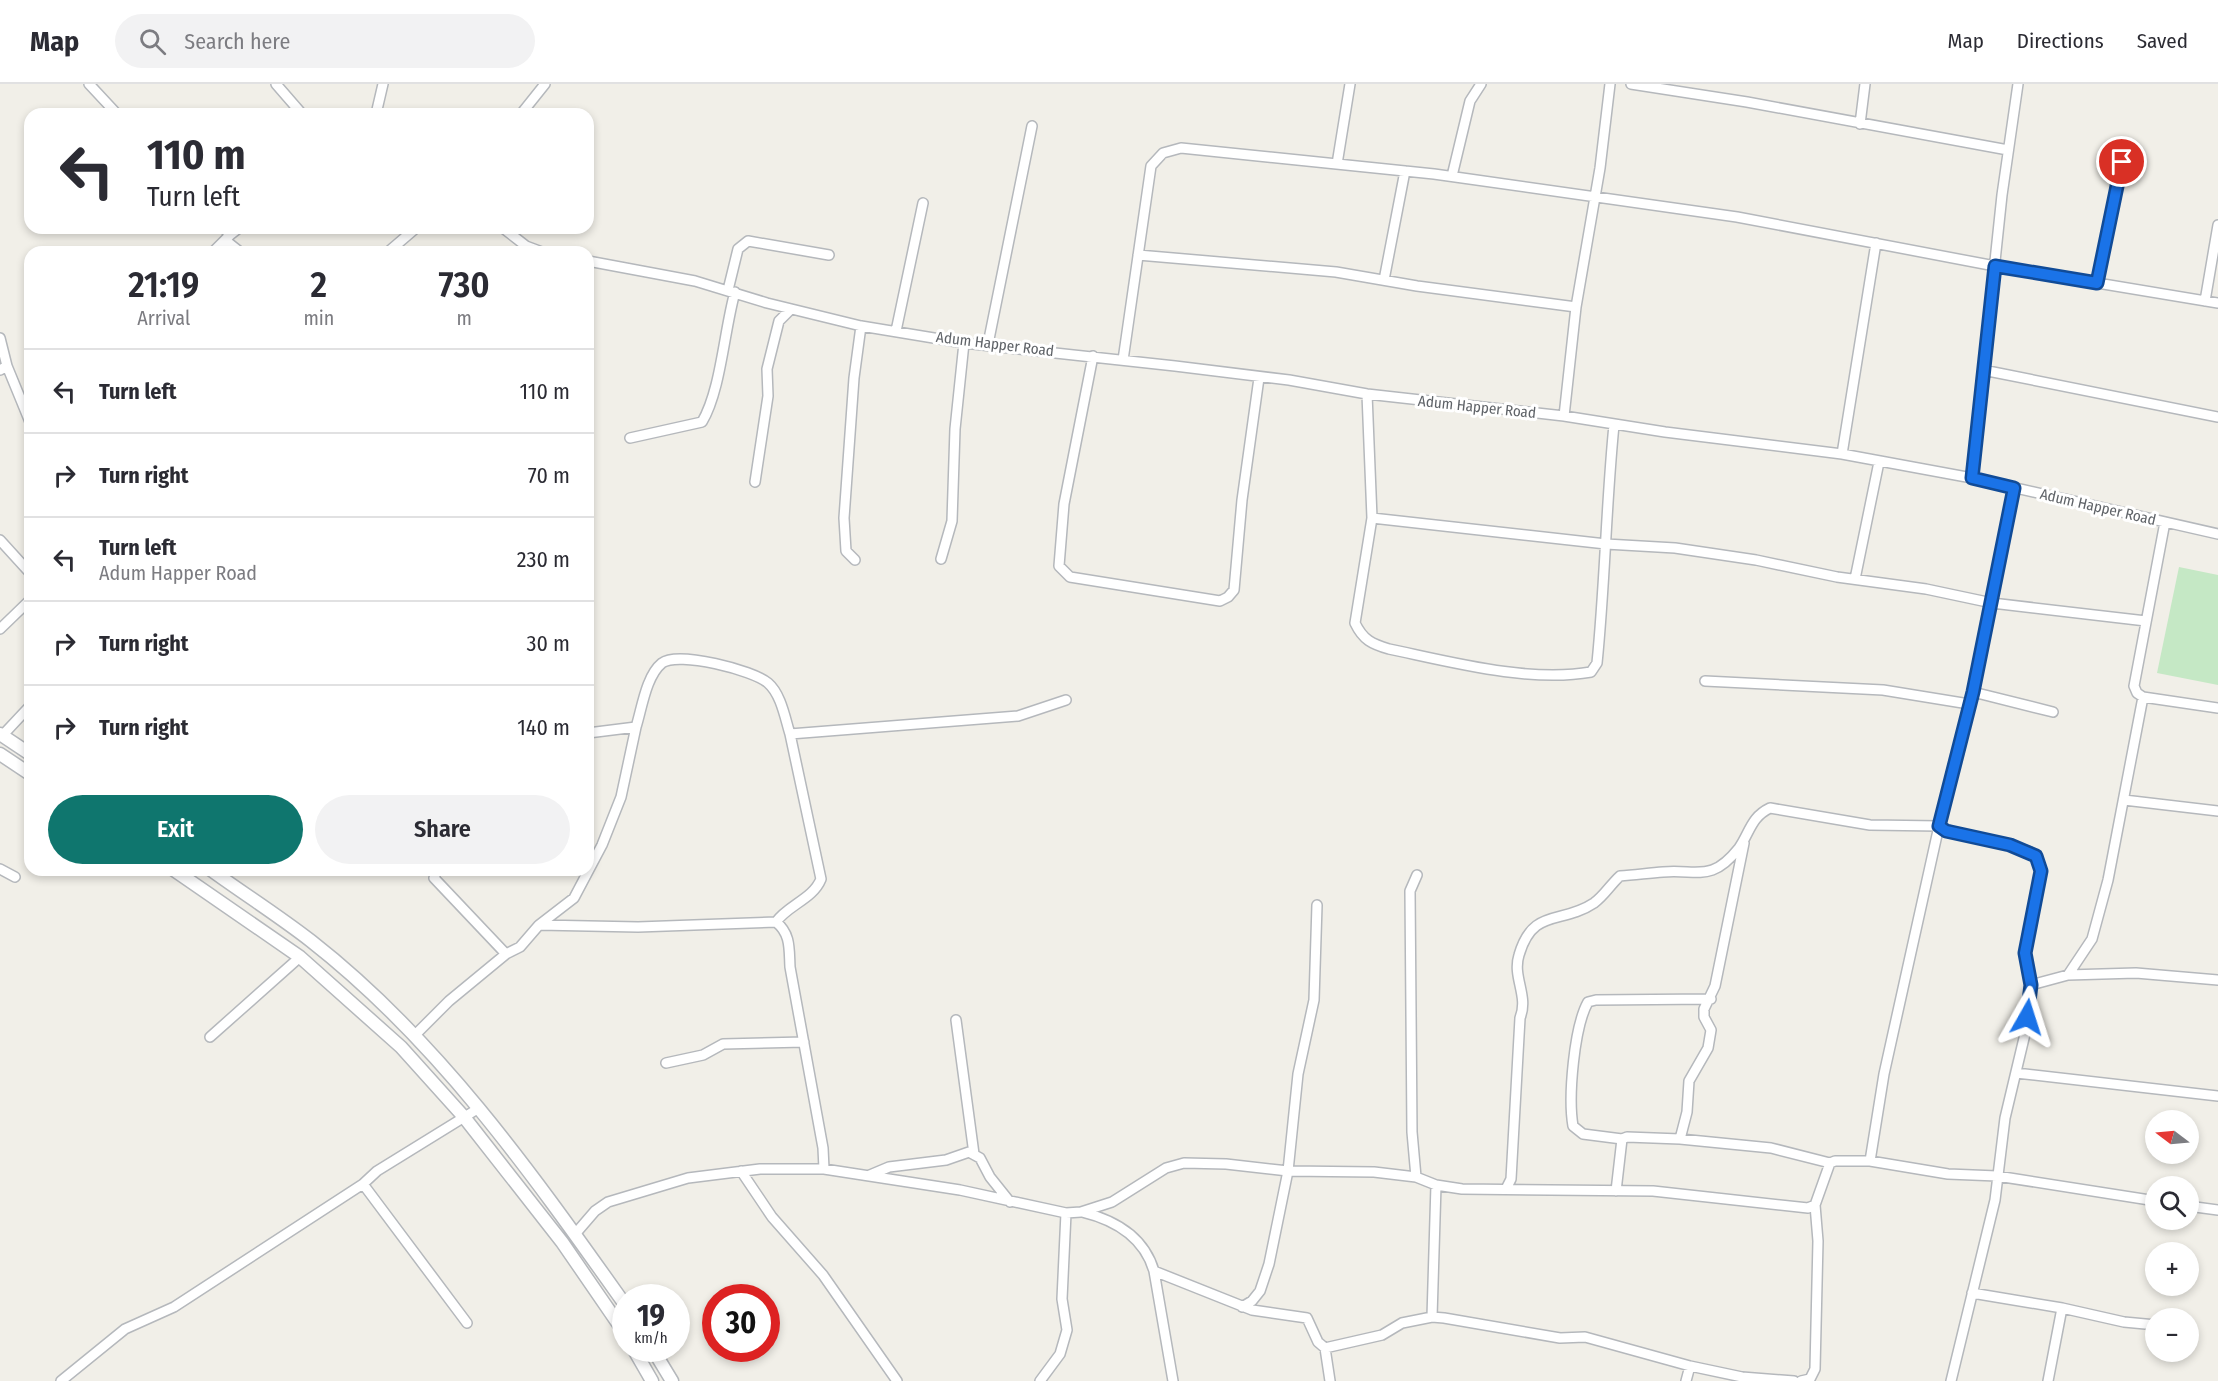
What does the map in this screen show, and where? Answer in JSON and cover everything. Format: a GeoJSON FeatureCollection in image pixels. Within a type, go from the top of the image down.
{"type":"FeatureCollection","features":[{"type":"Feature","properties":{"kind":"street"},"geometry":{"type":"LineString","coordinates":[[89,84],[111,108]]}},
{"type":"Feature","properties":{"kind":"street"},"geometry":{"type":"LineString","coordinates":[[276,84],[297,108]]}},
{"type":"Feature","properties":{"kind":"street"},"geometry":{"type":"LineString","coordinates":[[377,108],[383,84]]}},
{"type":"Feature","properties":{"kind":"street"},"geometry":{"type":"LineString","coordinates":[[526,108],[545,84]]}},
{"type":"Feature","properties":{"kind":"street"},"geometry":{"type":"LineString","coordinates":[[1337,164],[1350,84]]}},
{"type":"Feature","properties":{"kind":"street"},"geometry":{"type":"LineString","coordinates":[[1452,176],[1470,101],[1481,84]]}},
{"type":"Feature","properties":{"kind":"street"},"geometry":{"type":"LineString","coordinates":[[1564,416],[1576,307],[1595,196],[1610,84]]}},
{"type":"Feature","properties":{"kind":"street"},"geometry":{"type":"LineString","coordinates":[[1631,84],[1660,86],[2008,150]]}},
{"type":"Feature","properties":{"kind":"street"},"geometry":{"type":"LineString","coordinates":[[1860,124],[1865,84]]}},
{"type":"Feature","properties":{"kind":"street"},"geometry":{"type":"LineString","coordinates":[[1972,478],[2008,150],[2018,84]]}},
{"type":"Feature","properties":{"kind":"street"},"geometry":{"type":"LineString","coordinates":[[988,344],[1032,126]]}},
{"type":"Feature","properties":{"kind":"street"},"geometry":{"type":"LineString","coordinates":[[2097,283],[2126,143]]}},
{"type":"Feature","properties":{"kind":"street"},"geometry":{"type":"LineString","coordinates":[[1123,360],[1151,166],[1164,153],[1180,148],[1452,176],[1595,196],[1767,222],[1995,266],[2218,303]]}},
{"type":"Feature","properties":{"kind":"street"},"geometry":{"type":"LineString","coordinates":[[1384,280],[1405,171]]}},
{"type":"Feature","properties":{"kind":"street"},"geometry":{"type":"LineString","coordinates":[[896,331],[923,203]]}},
{"type":"Feature","properties":{"kind":"street"},"geometry":{"type":"LineString","coordinates":[[2205,301],[2218,225]]}},
{"type":"Feature","properties":{"kind":"street"},"geometry":{"type":"LineString","coordinates":[[226,234],[235,246]]}},
{"type":"Feature","properties":{"kind":"street"},"geometry":{"type":"LineString","coordinates":[[395,246],[409,234]]}},
{"type":"Feature","properties":{"kind":"street"},"geometry":{"type":"LineString","coordinates":[[511,234],[526,246]]}},
{"type":"Feature","properties":{"kind":"street"},"geometry":{"type":"LineString","coordinates":[[630,438],[702,422],[714,390],[738,249],[748,241],[829,255]]}},
{"type":"Feature","properties":{"kind":"street"},"geometry":{"type":"LineString","coordinates":[[1842,454],[1876,243]]}},
{"type":"Feature","properties":{"kind":"street"},"geometry":{"type":"LineString","coordinates":[[1138,255],[1304,269],[1576,307]]}},
{"type":"Feature","properties":{"kind":"street","name":"Adum Happer Road"},"geometry":{"type":"LineString","coordinates":[[594,262],[650,271],[861,326],[964,343],[1289,380],[1367,394],[1564,416],[1614,425],[1842,454],[1972,478],[2218,534]]}},
{"type":"Feature","properties":{"kind":"street"},"geometry":{"type":"LineString","coordinates":[[755,482],[768,396],[767,369],[779,321],[791,309]]}},
{"type":"Feature","properties":{"kind":"street"},"geometry":{"type":"LineString","coordinates":[[855,560],[846,551],[843,518],[854,378],[861,326]]}},
{"type":"Feature","properties":{"kind":"street"},"geometry":{"type":"LineString","coordinates":[[0,338],[3,368],[24,410]]}},
{"type":"Feature","properties":{"kind":"street"},"geometry":{"type":"LineString","coordinates":[[941,559],[952,521],[954,448],[964,343]]}},
{"type":"Feature","properties":{"kind":"street"},"geometry":{"type":"LineString","coordinates":[[1093,356],[1064,504],[1059,566],[1070,577],[1220,601],[1234,590],[1242,500],[1259,378]]}},
{"type":"Feature","properties":{"kind":"street"},"geometry":{"type":"LineString","coordinates":[[1983,370],[2218,417]]}},
{"type":"Feature","properties":{"kind":"street"},"geometry":{"type":"LineString","coordinates":[[1367,394],[1372,518],[1355,623],[1360,634],[1370,643],[1444,660],[1539,674],[1573,675],[1591,672],[1597,663],[1606,544],[1605,513],[1614,425]]}},
{"type":"Feature","properties":{"kind":"street"},"geometry":{"type":"LineString","coordinates":[[1855,579],[1879,462]]}},
{"type":"Feature","properties":{"kind":"street"},"geometry":{"type":"LineString","coordinates":[[1870,1161],[1884,1074],[1939,826],[1973,692],[2014,488]]}},
{"type":"Feature","properties":{"kind":"street"},"geometry":{"type":"LineString","coordinates":[[1372,518],[1606,544],[1659,546],[1740,557],[1855,579],[1937,591],[1992,603],[2146,621]]}},
{"type":"Feature","properties":{"kind":"street"},"geometry":{"type":"LineString","coordinates":[[2165,522],[2134,686],[2137,693],[2143,697],[2218,708]]}},
{"type":"Feature","properties":{"kind":"street"},"geometry":{"type":"LineString","coordinates":[[0,540],[24,566]]}},
{"type":"Feature","properties":{"kind":"street"},"geometry":{"type":"LineString","coordinates":[[0,629],[24,606]]}},
{"type":"Feature","properties":{"kind":"street"},"geometry":{"type":"LineString","coordinates":[[594,860],[621,797],[636,727],[654,673],[662,663],[670,659],[702,661],[726,667],[769,684],[780,704],[790,734],[821,879],[812,893],[783,913],[776,922]]}},
{"type":"Feature","properties":{"kind":"street"},"geometry":{"type":"LineString","coordinates":[[1705,681],[1883,690],[1969,704]]}},
{"type":"Feature","properties":{"kind":"street"},"geometry":{"type":"LineString","coordinates":[[1973,692],[2052,712]]}},
{"type":"Feature","properties":{"kind":"street"},"geometry":{"type":"LineString","coordinates":[[2068,975],[2092,939],[2124,800],[2143,697]]}},
{"type":"Feature","properties":{"kind":"street"},"geometry":{"type":"LineString","coordinates":[[790,734],[1018,716],[1066,699]]}},
{"type":"Feature","properties":{"kind":"street"},"geometry":{"type":"LineString","coordinates":[[24,712],[1,735],[24,750]]}},
{"type":"Feature","properties":{"kind":"street"},"geometry":{"type":"LineString","coordinates":[[594,732],[636,727]]}},
{"type":"Feature","properties":{"kind":"street"},"geometry":{"type":"LineString","coordinates":[[0,754],[24,770]]}},
{"type":"Feature","properties":{"kind":"street"},"geometry":{"type":"LineString","coordinates":[[2124,800],[2218,811]]}},
{"type":"Feature","properties":{"kind":"street"},"geometry":{"type":"LineString","coordinates":[[1680,1139],[1687,1112],[1689,1081],[1708,1048],[1711,1030],[1704,1017],[1704,1009],[1711,999],[1745,838],[1750,825],[1760,813],[1770,808],[1870,825],[1939,826],[1946,831],[2010,845],[2036,856],[2041,871],[2025,953],[2031,985],[2025,1034],[2005,1118],[1995,1200],[1951,1381]]}},
{"type":"Feature","properties":{"kind":"street"},"geometry":{"type":"LineString","coordinates":[[1506,1189],[1510,1179],[1520,1018],[1525,1003],[1516,969],[1519,954],[1529,931],[1539,922],[1573,914],[1596,902],[1620,876],[1665,872],[1692,874],[1709,872],[1724,862],[1745,838]]}},
{"type":"Feature","properties":{"kind":"street"},"geometry":{"type":"LineString","coordinates":[[0,869],[15,877]]}},
{"type":"Feature","properties":{"kind":"street"},"geometry":{"type":"LineString","coordinates":[[1416,1176],[1412,1132],[1410,891],[1417,875]]}},
{"type":"Feature","properties":{"kind":"street"},"geometry":{"type":"LineString","coordinates":[[183,876],[300,957],[382,1028],[464,1117],[562,1242],[612,1315]]}},
{"type":"Feature","properties":{"kind":"street"},"geometry":{"type":"LineString","coordinates":[[219,876],[311,941],[414,1036],[479,1108],[576,1233],[612,1286]]}},
{"type":"Feature","properties":{"kind":"street"},"geometry":{"type":"LineString","coordinates":[[438,876],[506,954]]}},
{"type":"Feature","properties":{"kind":"street"},"geometry":{"type":"LineString","coordinates":[[414,1036],[449,1001],[506,954],[520,947],[539,925],[574,898],[586,876]]}},
{"type":"Feature","properties":{"kind":"street"},"geometry":{"type":"LineString","coordinates":[[1242,1306],[1252,1301],[1260,1291],[1269,1264],[1288,1171],[1298,1074],[1314,1000],[1317,905]]}},
{"type":"Feature","properties":{"kind":"street"},"geometry":{"type":"LineString","coordinates":[[539,925],[638,927],[776,922],[784,928],[788,936],[790,967],[824,1168]]}},
{"type":"Feature","properties":{"kind":"street"},"geometry":{"type":"LineString","coordinates":[[210,1037],[300,957]]}},
{"type":"Feature","properties":{"kind":"street"},"geometry":{"type":"LineString","coordinates":[[2031,985],[2068,975],[2157,973],[2218,980]]}},
{"type":"Feature","properties":{"kind":"street"},"geometry":{"type":"LineString","coordinates":[[1711,999],[1596,1000],[1588,1002],[1579,1023],[1575,1053],[1573,1126],[1583,1134],[1622,1138],[1680,1139],[1771,1148],[1830,1163],[1870,1161],[1948,1174],[1997,1176],[2145,1199]]}},
{"type":"Feature","properties":{"kind":"street"},"geometry":{"type":"LineString","coordinates":[[956,1020],[974,1154]]}},
{"type":"Feature","properties":{"kind":"street"},"geometry":{"type":"LineString","coordinates":[[666,1063],[703,1055],[723,1044],[804,1042]]}},
{"type":"Feature","properties":{"kind":"street"},"geometry":{"type":"LineString","coordinates":[[2016,1072],[2218,1096]]}},
{"type":"Feature","properties":{"kind":"street"},"geometry":{"type":"LineString","coordinates":[[61,1381],[125,1329],[174,1307],[363,1184],[377,1171],[479,1108]]}},
{"type":"Feature","properties":{"kind":"street"},"geometry":{"type":"LineString","coordinates":[[1616,1191],[1622,1138]]}},
{"type":"Feature","properties":{"kind":"street"},"geometry":{"type":"LineString","coordinates":[[869,1176],[889,1167],[974,1154],[980,1158],[990,1178],[1010,1202]]}},
{"type":"Feature","properties":{"kind":"street"},"geometry":{"type":"LineString","coordinates":[[576,1233],[595,1211],[608,1202],[688,1179],[741,1171],[824,1168],[960,1190],[1066,1213],[1081,1212],[1112,1202],[1166,1168],[1184,1163],[1226,1164],[1288,1171],[1341,1170],[1416,1176],[1436,1185],[1462,1189],[1653,1191],[1767,1202],[1802,1208],[1815,1205]]}},
{"type":"Feature","properties":{"kind":"street"},"geometry":{"type":"LineString","coordinates":[[1800,1381],[1810,1378],[1815,1369],[1818,1242],[1815,1205],[1830,1163]]}},
{"type":"Feature","properties":{"kind":"street"},"geometry":{"type":"LineString","coordinates":[[741,1171],[772,1217],[823,1275],[897,1381]]}},
{"type":"Feature","properties":{"kind":"street"},"geometry":{"type":"LineString","coordinates":[[363,1184],[467,1323]]}},
{"type":"Feature","properties":{"kind":"street"},"geometry":{"type":"LineString","coordinates":[[1432,1317],[1436,1185]]}},
{"type":"Feature","properties":{"kind":"street"},"geometry":{"type":"LineString","coordinates":[[2199,1207],[2218,1210]]}},
{"type":"Feature","properties":{"kind":"street"},"geometry":{"type":"LineString","coordinates":[[1081,1212],[1097,1216],[1126,1229],[1141,1245],[1154,1271],[1173,1381]]}},
{"type":"Feature","properties":{"kind":"street"},"geometry":{"type":"LineString","coordinates":[[1040,1381],[1060,1354],[1066,1330],[1062,1299],[1066,1213]]}},
{"type":"Feature","properties":{"kind":"street"},"geometry":{"type":"LineString","coordinates":[[1154,1271],[1242,1306],[1307,1318],[1318,1342],[1325,1348],[1330,1381]]}},
{"type":"Feature","properties":{"kind":"street"},"geometry":{"type":"LineString","coordinates":[[1972,1293],[2145,1324]]}},
{"type":"Feature","properties":{"kind":"street"},"geometry":{"type":"LineString","coordinates":[[2048,1381],[2062,1308]]}},
{"type":"Feature","properties":{"kind":"street"},"geometry":{"type":"LineString","coordinates":[[1325,1348],[1382,1335],[1402,1323],[1432,1317],[1475,1322],[1560,1338],[1585,1336],[1606,1340],[1690,1366],[1742,1377],[1794,1381]]}},
{"type":"Feature","properties":{"kind":"street"},"geometry":{"type":"LineString","coordinates":[[641,1362],[652,1381]]}},
{"type":"Feature","properties":{"kind":"street"},"geometry":{"type":"LineString","coordinates":[[660,1362],[672,1381]]}},
{"type":"Feature","properties":{"kind":"street"},"geometry":{"type":"LineString","coordinates":[[1686,1381],[1690,1366]]}},
{"type":"Feature","properties":{"kind":"green space"},"geometry":{"type":"Polygon","coordinates":[[[2179,567],[2218,575],[2218,685],[2157,673],[2179,567]]]}},
{"type":"Feature","properties":{"kind":"route"},"geometry":{"type":"LineString","coordinates":[[2027,1017],[2031,985],[2025,953],[2041,871],[2036,856],[2010,845],[1957,834],[1939,826],[1973,692],[2014,488],[1972,478],[1986,338],[1995,266],[2097,283],[2122,162]]}}]}
